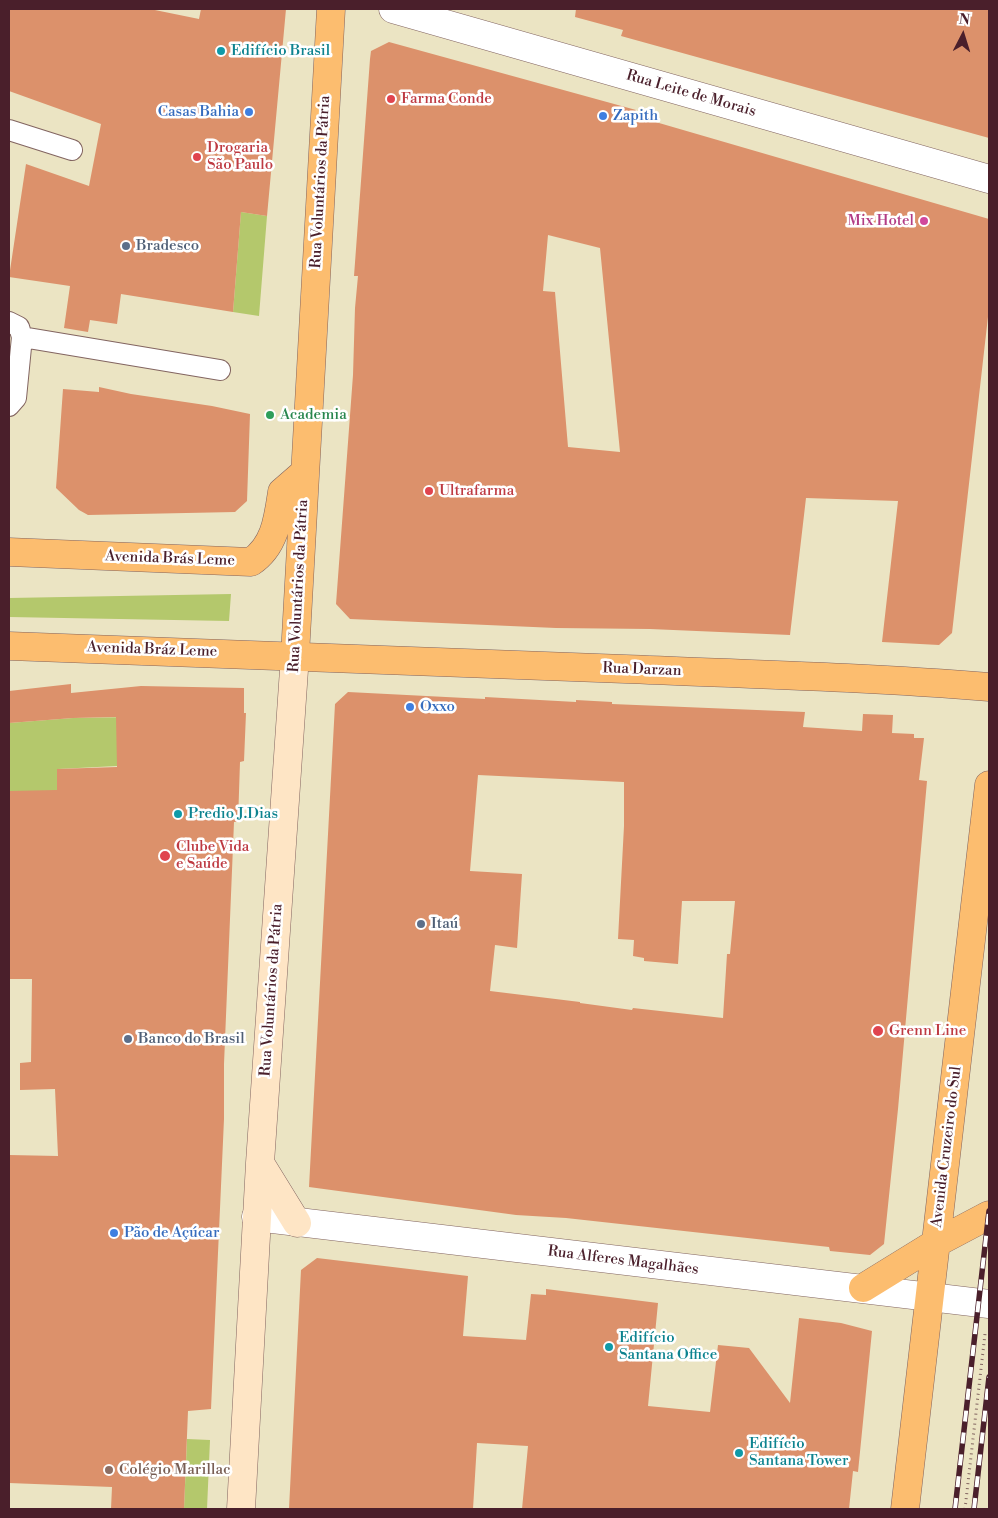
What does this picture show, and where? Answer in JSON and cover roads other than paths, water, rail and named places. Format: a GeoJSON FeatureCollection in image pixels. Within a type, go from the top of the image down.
{"type":"FeatureCollection","features":[{"type":"Feature","properties":{"kind":"main road","name":"Rua Voluntários da Pátria"},"geometry":{"type":"LineString","coordinates":[[241,1509],[256,1217],[295,655],[328,12]]}},
{"type":"Feature","properties":{"kind":"main road","name":"Avenida Brás Leme"},"geometry":{"type":"LineString","coordinates":[[9,552],[251,562],[261,555],[270,540],[278,516],[282,492],[305,472]]}},
{"type":"Feature","properties":{"kind":"main road","name":"Avenida Bráz Leme"},"geometry":{"type":"LineString","coordinates":[[9,646],[295,655]]}},
{"type":"Feature","properties":{"kind":"main road","name":"Rua Darzan"},"geometry":{"type":"LineString","coordinates":[[295,655],[911,681],[989,687]]}},
{"type":"Feature","properties":{"kind":"main road","name":"Avenida Cruzeiro do Sul"},"geometry":{"type":"LineString","coordinates":[[905,1509],[989,786]]}},
{"type":"Feature","properties":{"kind":"main road"},"geometry":{"type":"LineString","coordinates":[[260,1163],[297,1223]]}},
{"type":"Feature","properties":{"kind":"main road"},"geometry":{"type":"LineString","coordinates":[[863,1288],[936,1243],[989,1215]]}},
{"type":"Feature","properties":{"kind":"street","name":"Rua Leite de Morais"},"geometry":{"type":"LineString","coordinates":[[393,9],[989,179]]}},
{"type":"Feature","properties":{"kind":"street","name":"Rua Alferes Magalhães"},"geometry":{"type":"LineString","coordinates":[[256,1217],[989,1304]]}},
{"type":"Feature","properties":{"kind":"lane"},"geometry":{"type":"LineString","coordinates":[[9,130],[72,150]]}},
{"type":"Feature","properties":{"kind":"lane"},"geometry":{"type":"LineString","coordinates":[[9,322],[19,327],[22,337],[16,398],[9,406]]}},
{"type":"Feature","properties":{"kind":"lane"},"geometry":{"type":"LineString","coordinates":[[22,337],[220,370]]}},
{"type":"Feature","properties":{"kind":"railway"},"geometry":{"type":"LineString","coordinates":[[955,1509],[989,1211]]}},
{"type":"Feature","properties":{"kind":"railway"},"geometry":{"type":"LineString","coordinates":[[974,1509],[989,1377]]}},
{"type":"Feature","properties":{"kind":"place","name":"Edifício Brasil"},"geometry":{"type":"Point","coordinates":[221,51]}},
{"type":"Feature","properties":{"kind":"place","name":"Farma Conde"},"geometry":{"type":"Point","coordinates":[391,99]}},
{"type":"Feature","properties":{"kind":"place","name":"Casas Bahia"},"geometry":{"type":"Point","coordinates":[249,112]}},
{"type":"Feature","properties":{"kind":"place","name":"Zapith"},"geometry":{"type":"Point","coordinates":[603,116]}},
{"type":"Feature","properties":{"kind":"place","name":"Drogaria São Paulo"},"geometry":{"type":"Point","coordinates":[197,157]}},
{"type":"Feature","properties":{"kind":"place","name":"Mix Hotel"},"geometry":{"type":"Point","coordinates":[924,221]}},
{"type":"Feature","properties":{"kind":"place","name":"Bradesco"},"geometry":{"type":"Point","coordinates":[126,246]}},
{"type":"Feature","properties":{"kind":"place","name":"Academia"},"geometry":{"type":"Point","coordinates":[270,415]}},
{"type":"Feature","properties":{"kind":"place","name":"Ultrafarma"},"geometry":{"type":"Point","coordinates":[429,491]}},
{"type":"Feature","properties":{"kind":"place","name":"Oxxo"},"geometry":{"type":"Point","coordinates":[410,707]}},
{"type":"Feature","properties":{"kind":"place","name":"Predio J.Dias"},"geometry":{"type":"Point","coordinates":[178,814]}},
{"type":"Feature","properties":{"kind":"place","name":"Clube Vida e Saúde"},"geometry":{"type":"Point","coordinates":[165,856]}},
{"type":"Feature","properties":{"kind":"place","name":"Itaú"},"geometry":{"type":"Point","coordinates":[421,924]}},
{"type":"Feature","properties":{"kind":"place","name":"Grenn Line"},"geometry":{"type":"Point","coordinates":[878,1031]}},
{"type":"Feature","properties":{"kind":"place","name":"Banco do Brasil"},"geometry":{"type":"Point","coordinates":[128,1039]}},
{"type":"Feature","properties":{"kind":"place","name":"Pão de Açúcar"},"geometry":{"type":"Point","coordinates":[114,1233]}},
{"type":"Feature","properties":{"kind":"place","name":"Edifício Santana Office"},"geometry":{"type":"Point","coordinates":[609,1347]}},
{"type":"Feature","properties":{"kind":"place","name":"Edifício Santana Tower"},"geometry":{"type":"Point","coordinates":[739,1453]}},
{"type":"Feature","properties":{"kind":"place","name":"Colégio Marillac"},"geometry":{"type":"Point","coordinates":[109,1470]}}]}
